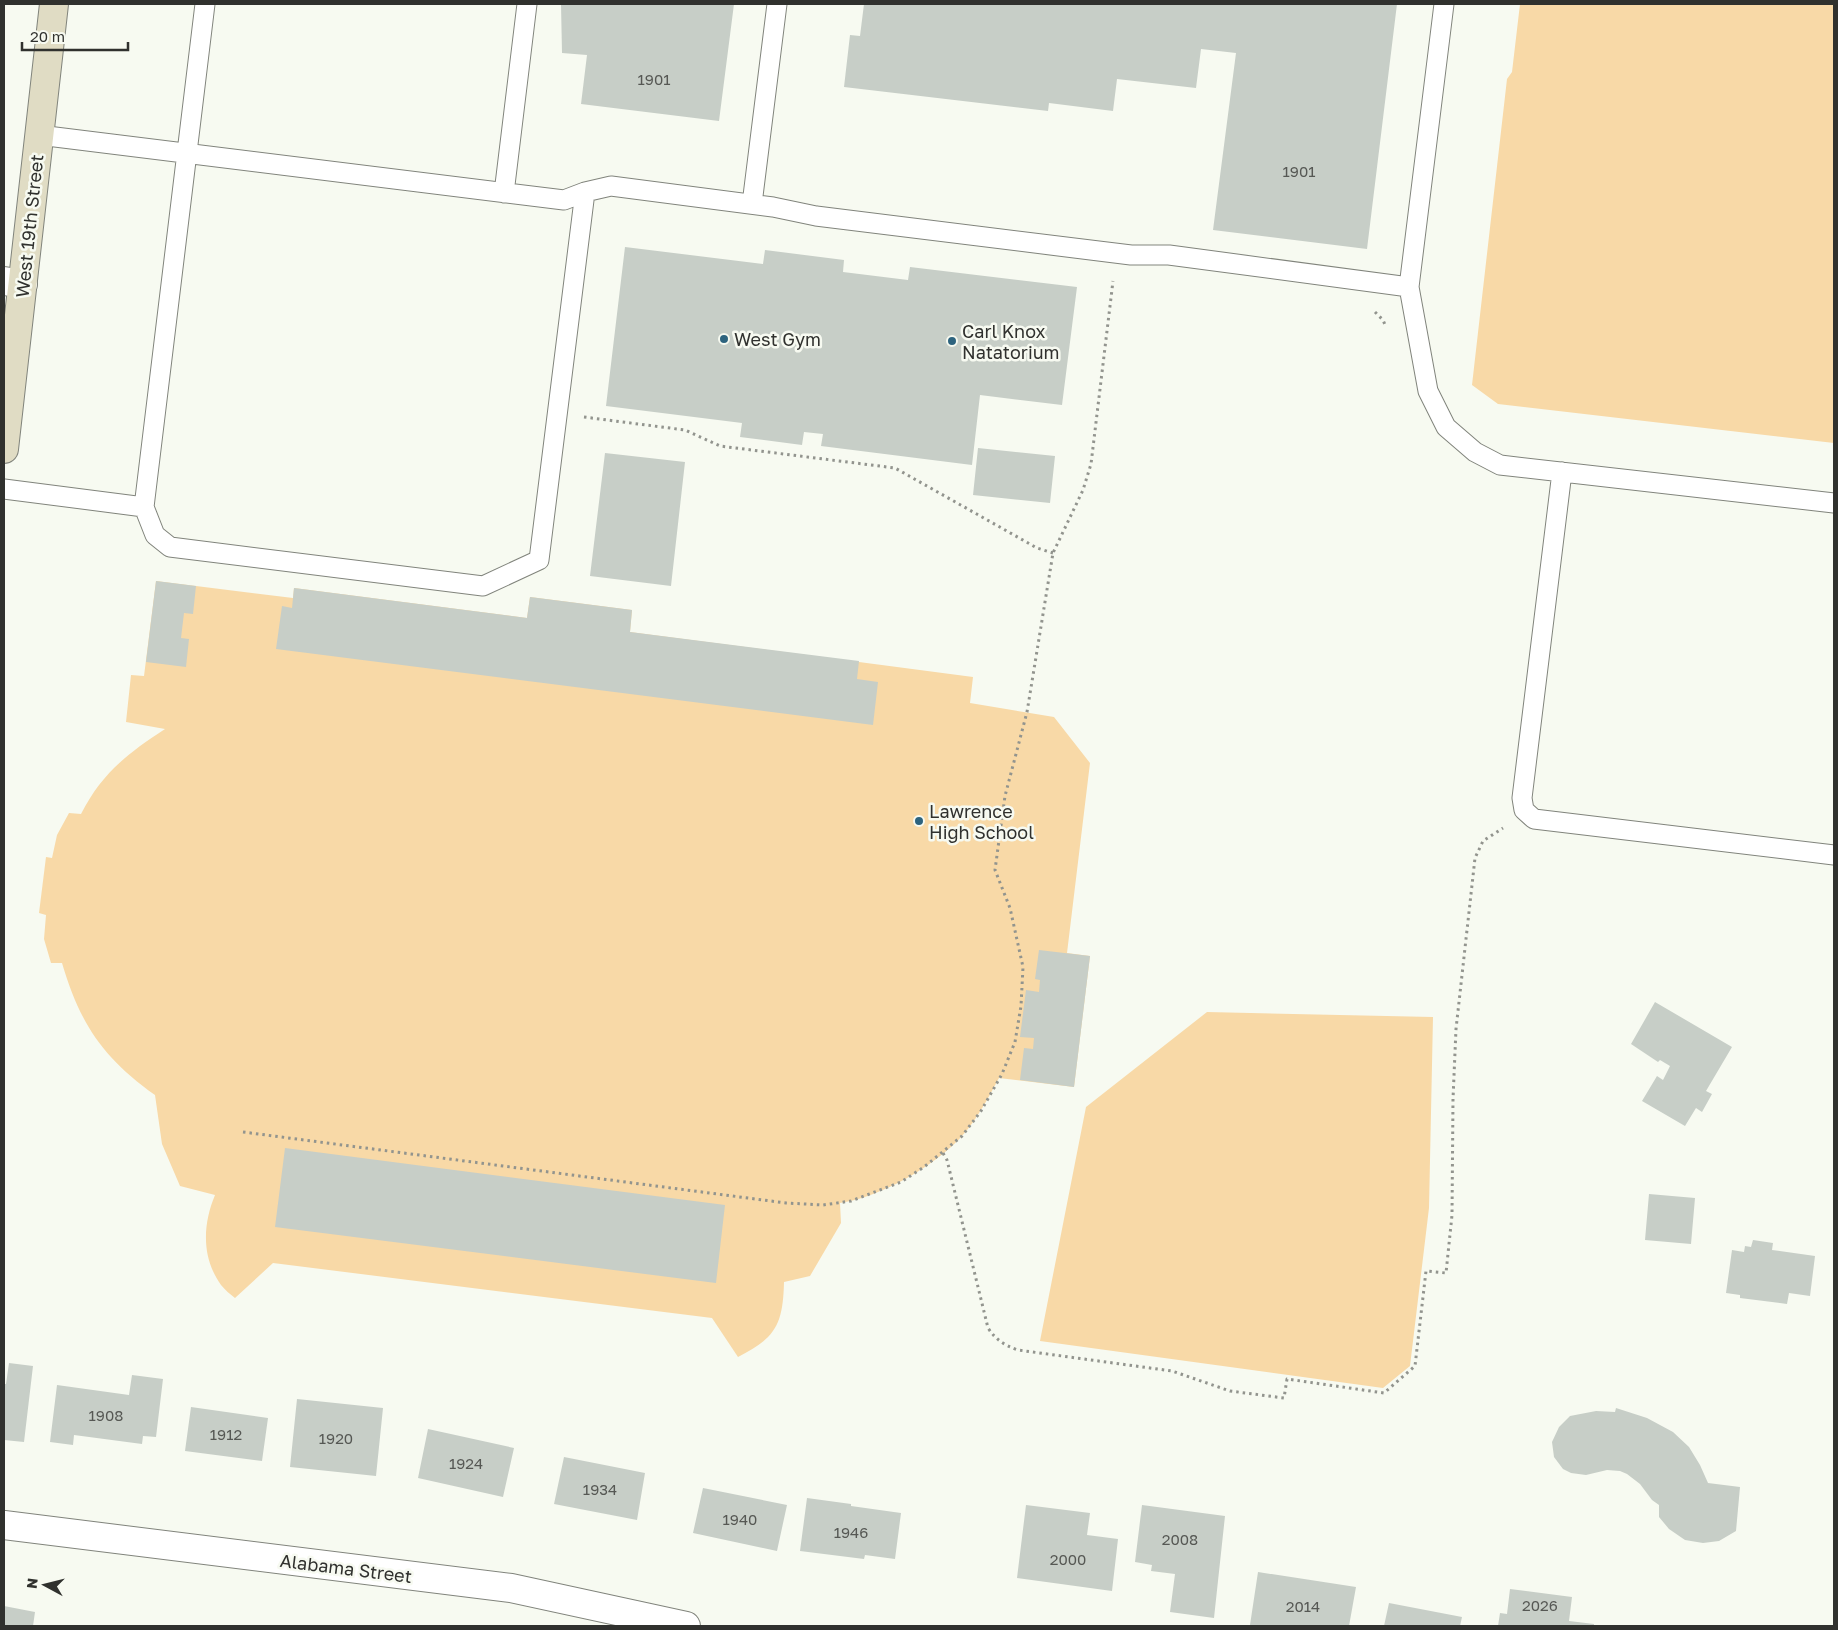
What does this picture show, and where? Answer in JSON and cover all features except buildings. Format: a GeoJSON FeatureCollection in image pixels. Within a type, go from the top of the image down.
{"type":"FeatureCollection","features":[{"type":"Feature","properties":{"kind":"main road","name":"West 19th Street"},"geometry":{"type":"LineString","coordinates":[[4,449],[13,282],[39,134],[54,4]]}},
{"type":"Feature","properties":{"kind":"street","name":"Alabama Street"},"geometry":{"type":"LineString","coordinates":[[4,1525],[511,1588],[686,1626]]}},
{"type":"Feature","properties":{"kind":"lane"},"geometry":{"type":"LineString","coordinates":[[205,4],[144,507],[155,535],[170,547],[483,586],[539,560],[585,192]]}},
{"type":"Feature","properties":{"kind":"lane"},"geometry":{"type":"LineString","coordinates":[[504,193],[527,4]]}},
{"type":"Feature","properties":{"kind":"lane"},"geometry":{"type":"LineString","coordinates":[[752,204],[777,4]]}},
{"type":"Feature","properties":{"kind":"lane"},"geometry":{"type":"LineString","coordinates":[[1444,4],[1409,288],[1428,391],[1446,427],[1475,452],[1500,465],[1834,503]]}},
{"type":"Feature","properties":{"kind":"lane"},"geometry":{"type":"LineString","coordinates":[[39,134],[564,200],[585,192],[611,186],[752,204],[816,216],[1131,255],[1169,255],[1409,288]]}},
{"type":"Feature","properties":{"kind":"lane"},"geometry":{"type":"LineString","coordinates":[[1562,472],[1522,798],[1524,810],[1534,819],[1834,855]]}},
{"type":"Feature","properties":{"kind":"lane"},"geometry":{"type":"LineString","coordinates":[[4,489],[144,507]]}},
{"type":"Feature","properties":{"kind":"path"},"geometry":{"type":"LineString","coordinates":[[243,1132],[786,1203],[823,1205],[851,1201],[901,1182],[942,1153],[962,1136],[981,1111],[1002,1074],[1015,1042],[1023,968],[1010,908],[995,870],[1005,796],[1028,712],[1053,553],[1083,490],[1091,464],[1116,253]]}},
{"type":"Feature","properties":{"kind":"path"},"geometry":{"type":"LineString","coordinates":[[1373,310],[1383,320],[1386,328]]}},
{"type":"Feature","properties":{"kind":"path"},"geometry":{"type":"LineString","coordinates":[[557,414],[685,430],[720,446],[895,468],[1037,548],[1053,553]]}},
{"type":"Feature","properties":{"kind":"path"},"geometry":{"type":"LineString","coordinates":[[942,1153],[947,1160],[988,1328],[1004,1346],[1018,1350],[1172,1371],[1230,1391],[1284,1398],[1287,1379],[1384,1393],[1415,1366],[1426,1271],[1446,1273],[1452,1215],[1456,1029],[1475,858],[1484,841],[1504,827]]}},
{"type":"Feature","properties":{"kind":"shaded area"},"geometry":{"type":"Polygon","coordinates":[[[1520,4],[1834,4],[1834,443],[1498,404],[1472,385],[1507,79],[1512,72],[1520,4]]]}},
{"type":"Feature","properties":{"kind":"shaded area"},"geometry":{"type":"Polygon","coordinates":[[[156,581],[293,598],[294,588],[527,618],[530,597],[632,610],[630,632],[973,677],[970,703],[1054,717],[1090,763],[1067,953],[1090,956],[1074,1087],[999,1078],[973,1122],[951,1147],[922,1169],[890,1187],[856,1200],[840,1203],[841,1223],[810,1276],[784,1282],[782,1309],[775,1328],[761,1343],[738,1357],[712,1318],[273,1263],[235,1298],[223,1287],[215,1274],[207,1252],[206,1229],[215,1195],[180,1186],[162,1144],[155,1095],[121,1067],[96,1038],[77,1004],[62,963],[51,963],[44,939],[46,915],[39,913],[46,857],[52,858],[57,835],[69,813],[81,814],[107,776],[127,756],[165,729],[126,722],[131,675],[144,676],[156,581]]]}},
{"type":"Feature","properties":{"kind":"shaded area"},"geometry":{"type":"Polygon","coordinates":[[[1207,1012],[1433,1017],[1429,1208],[1410,1366],[1383,1388],[1040,1341],[1086,1107],[1207,1012]]]}},
{"type":"Feature","properties":{"kind":"place","name":"West Gym"},"geometry":{"type":"Point","coordinates":[724,339]}},
{"type":"Feature","properties":{"kind":"place","name":"Carl Knox Natatorium"},"geometry":{"type":"Point","coordinates":[952,341]}},
{"type":"Feature","properties":{"kind":"place","name":"Lawrence High School"},"geometry":{"type":"Point","coordinates":[919,821]}}]}
